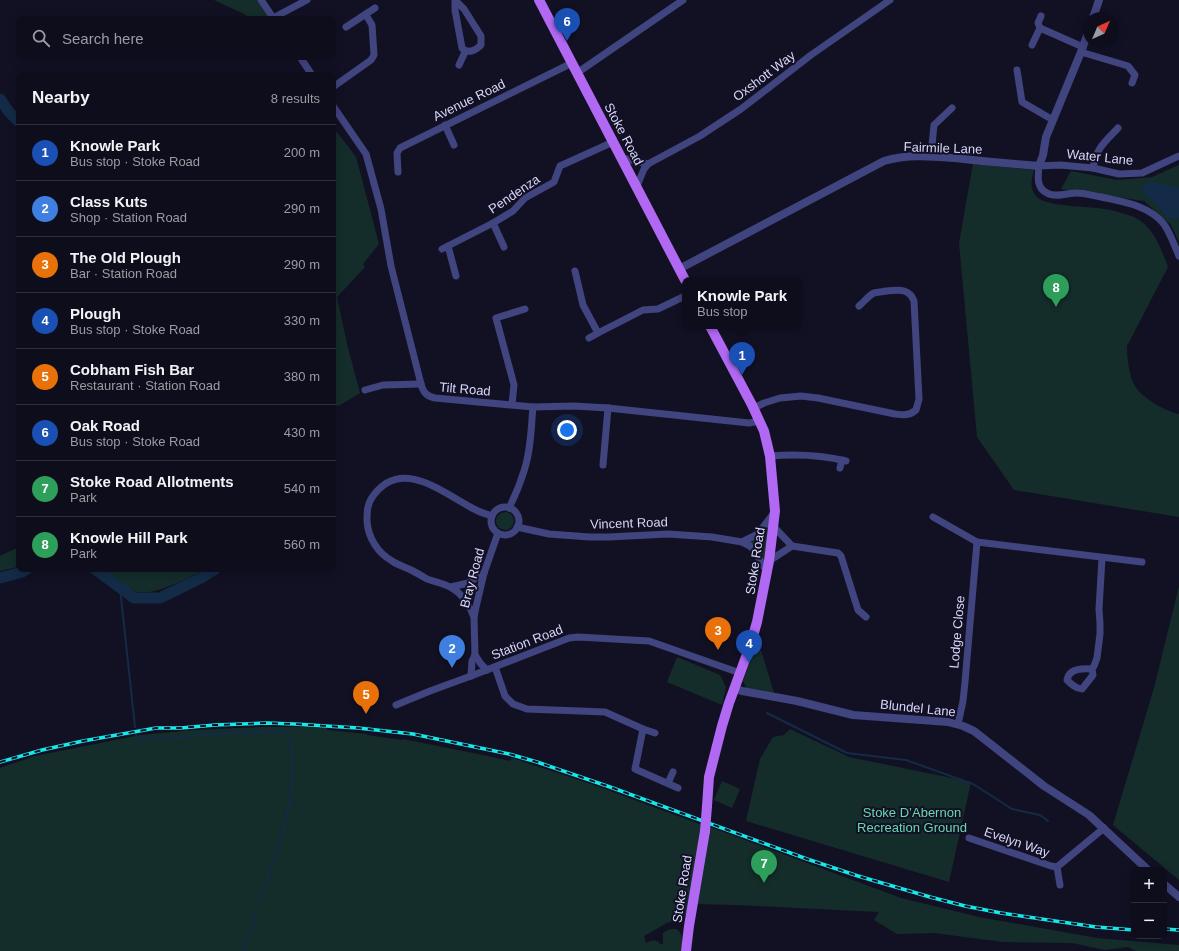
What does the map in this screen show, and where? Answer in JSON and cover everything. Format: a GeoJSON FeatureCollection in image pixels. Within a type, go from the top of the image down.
{"type":"FeatureCollection","features":[{"type":"Feature","properties":{"kind":"main road","name":"Stoke Road"},"geometry":{"type":"LineString","coordinates":[[539,0],[683,277]]}},
{"type":"Feature","properties":{"kind":"main road","name":"Stoke Road"},"geometry":{"type":"LineString","coordinates":[[686,951],[705,831],[709,777],[722,726],[757,622],[769,561],[775,511],[770,456],[764,431],[754,408],[712,329]]}},
{"type":"Feature","properties":{"kind":"street"},"geometry":{"type":"LineString","coordinates":[[261,0],[273,16]]}},
{"type":"Feature","properties":{"kind":"street"},"geometry":{"type":"LineString","coordinates":[[278,16],[307,0]]}},
{"type":"Feature","properties":{"kind":"street"},"geometry":{"type":"LineString","coordinates":[[455,0],[464,9],[482,36],[481,45],[478,48],[470,52],[465,52],[462,48],[455,10],[455,0]]}},
{"type":"Feature","properties":{"kind":"street"},"geometry":{"type":"LineString","coordinates":[[577,73],[683,0]]}},
{"type":"Feature","properties":{"kind":"street","name":"Oxshott Way"},"geometry":{"type":"LineString","coordinates":[[648,164],[700,136],[741,109],[811,55],[890,0]]}},
{"type":"Feature","properties":{"kind":"street"},"geometry":{"type":"LineString","coordinates":[[1095,12],[1099,0]]}},
{"type":"Feature","properties":{"kind":"street"},"geometry":{"type":"LineString","coordinates":[[346,27],[375,8]]}},
{"type":"Feature","properties":{"kind":"street"},"geometry":{"type":"LineString","coordinates":[[336,85],[371,60],[374,55],[372,25],[366,15]]}},
{"type":"Feature","properties":{"kind":"street"},"geometry":{"type":"LineString","coordinates":[[1032,45],[1040,28],[1038,23],[1041,16]]}},
{"type":"Feature","properties":{"kind":"street"},"geometry":{"type":"LineString","coordinates":[[1040,28],[1082,49],[1128,66],[1135,74],[1132,83]]}},
{"type":"Feature","properties":{"kind":"street"},"geometry":{"type":"LineString","coordinates":[[1082,49],[1046,137],[1043,155],[1039,166],[1038,180],[1040,188],[1045,193],[1052,195],[1078,193],[1088,194],[1135,205],[1155,216],[1164,224],[1179,256]]}},
{"type":"Feature","properties":{"kind":"street"},"geometry":{"type":"LineString","coordinates":[[459,65],[465,52]]}},
{"type":"Feature","properties":{"kind":"street"},"geometry":{"type":"LineString","coordinates":[[302,60],[310,72]]}},
{"type":"Feature","properties":{"kind":"street","name":"Avenue Road"},"geometry":{"type":"LineString","coordinates":[[398,172],[397,153],[400,148],[572,63]]}},
{"type":"Feature","properties":{"kind":"street"},"geometry":{"type":"LineString","coordinates":[[1017,70],[1022,102],[1053,120]]}},
{"type":"Feature","properties":{"kind":"street"},"geometry":{"type":"LineString","coordinates":[[930,156],[934,124],[952,108]]}},
{"type":"Feature","properties":{"kind":"street","name":"Tilt Road"},"geometry":{"type":"LineString","coordinates":[[336,110],[366,154],[381,209],[391,266],[424,393],[435,398],[533,407],[574,406],[608,408],[749,423],[760,421]]}},
{"type":"Feature","properties":{"kind":"street"},"geometry":{"type":"LineString","coordinates":[[445,125],[454,145]]}},
{"type":"Feature","properties":{"kind":"street"},"geometry":{"type":"LineString","coordinates":[[1093,168],[1094,157],[1098,150],[1118,128]]}},
{"type":"Feature","properties":{"kind":"street","name":"Pendenza"},"geometry":{"type":"LineString","coordinates":[[456,276],[445,248],[513,211],[525,198],[554,182],[560,166],[613,142]]}},
{"type":"Feature","properties":{"kind":"street","name":"Fairmile Lane"},"geometry":{"type":"LineString","coordinates":[[679,269],[884,161],[894,158],[930,156],[1039,166]]}},
{"type":"Feature","properties":{"kind":"street","name":"Water Lane"},"geometry":{"type":"LineString","coordinates":[[1039,166],[1060,165],[1093,168],[1119,174],[1142,174],[1179,156]]}},
{"type":"Feature","properties":{"kind":"street"},"geometry":{"type":"LineString","coordinates":[[622,158],[648,164]]}},
{"type":"Feature","properties":{"kind":"street"},"geometry":{"type":"LineString","coordinates":[[637,186],[644,168],[648,164]]}},
{"type":"Feature","properties":{"kind":"street"},"geometry":{"type":"LineString","coordinates":[[493,223],[504,247]]}},
{"type":"Feature","properties":{"kind":"street"},"geometry":{"type":"LineString","coordinates":[[575,271],[583,305],[598,333]]}},
{"type":"Feature","properties":{"kind":"street"},"geometry":{"type":"LineString","coordinates":[[754,408],[780,398],[801,396],[818,398],[895,414],[905,415],[916,410],[919,399],[914,308],[912,297],[904,291],[896,290],[878,292],[869,296],[859,306]]}},
{"type":"Feature","properties":{"kind":"street"},"geometry":{"type":"LineString","coordinates":[[589,338],[643,310],[658,309],[682,297]]}},
{"type":"Feature","properties":{"kind":"street"},"geometry":{"type":"LineString","coordinates":[[512,404],[514,385],[496,318],[525,309]]}},
{"type":"Feature","properties":{"kind":"street"},"geometry":{"type":"LineString","coordinates":[[365,390],[383,385],[421,384]]}},
{"type":"Feature","properties":{"kind":"street"},"geometry":{"type":"LineString","coordinates":[[509,508],[525,470],[531,434],[533,407]]}},
{"type":"Feature","properties":{"kind":"street"},"geometry":{"type":"LineString","coordinates":[[603,465],[608,408]]}},
{"type":"Feature","properties":{"kind":"street"},"geometry":{"type":"LineString","coordinates":[[770,456],[794,454],[844,461],[840,468]]}},
{"type":"Feature","properties":{"kind":"street"},"geometry":{"type":"LineString","coordinates":[[474,617],[466,602],[451,587],[427,579],[392,561],[382,554],[370,535],[367,525],[368,505],[373,496],[387,482],[405,478],[416,479],[427,483],[479,511],[492,516]]}},
{"type":"Feature","properties":{"kind":"street"},"geometry":{"type":"LineString","coordinates":[[505,507],[509,508],[516,512],[518,516],[517,527],[511,534],[502,535],[495,531],[491,524],[492,516],[497,510],[505,507]]}},
{"type":"Feature","properties":{"kind":"street"},"geometry":{"type":"LineString","coordinates":[[742,542],[756,535],[775,511]]}},
{"type":"Feature","properties":{"kind":"street"},"geometry":{"type":"LineString","coordinates":[[933,517],[976,542],[1142,562]]}},
{"type":"Feature","properties":{"kind":"street","name":"Vincent Road"},"geometry":{"type":"LineString","coordinates":[[517,527],[549,534],[582,537],[668,534],[712,537],[742,542]]}},
{"type":"Feature","properties":{"kind":"street"},"geometry":{"type":"LineString","coordinates":[[774,527],[792,546],[838,553],[841,556],[858,610],[866,617]]}},
{"type":"Feature","properties":{"kind":"street","name":"Bray Road"},"geometry":{"type":"LineString","coordinates":[[471,676],[472,660],[475,655],[474,617],[484,573],[498,533]]}},
{"type":"Feature","properties":{"kind":"street"},"geometry":{"type":"LineString","coordinates":[[742,542],[754,550],[767,572]]}},
{"type":"Feature","properties":{"kind":"street","name":"Lodge Close"},"geometry":{"type":"LineString","coordinates":[[958,724],[965,682],[976,542]]}},
{"type":"Feature","properties":{"kind":"street"},"geometry":{"type":"LineString","coordinates":[[769,561],[792,546]]}},
{"type":"Feature","properties":{"kind":"street"},"geometry":{"type":"LineString","coordinates":[[1092,669],[1097,658],[1100,634],[1099,609],[1102,558]]}},
{"type":"Feature","properties":{"kind":"street"},"geometry":{"type":"LineString","coordinates":[[451,587],[468,583],[484,573]]}},
{"type":"Feature","properties":{"kind":"street","name":"Station Road"},"geometry":{"type":"LineString","coordinates":[[396,705],[569,638],[578,637],[649,641],[740,673]]}},
{"type":"Feature","properties":{"kind":"street"},"geometry":{"type":"LineString","coordinates":[[475,655],[487,670]]}},
{"type":"Feature","properties":{"kind":"street"},"geometry":{"type":"LineString","coordinates":[[495,667],[505,696],[513,704],[527,709],[605,712],[655,733]]}},
{"type":"Feature","properties":{"kind":"street","name":"Blundel Lane"},"geometry":{"type":"LineString","coordinates":[[734,688],[742,691],[797,701],[853,715],[948,722],[969,728],[1044,786],[1089,815],[1145,867]]}},
{"type":"Feature","properties":{"kind":"street"},"geometry":{"type":"LineString","coordinates":[[643,729],[635,769],[678,788]]}},
{"type":"Feature","properties":{"kind":"street"},"geometry":{"type":"LineString","coordinates":[[668,783],[673,772]]}},
{"type":"Feature","properties":{"kind":"street","name":"Evelyn Way"},"geometry":{"type":"LineString","coordinates":[[969,838],[1057,867],[1104,828]]}},
{"type":"Feature","properties":{"kind":"street","name":"Evelyn Way"},"geometry":{"type":"LineString","coordinates":[[1057,867],[1060,885]]}},
{"type":"Feature","properties":{"kind":"street"},"geometry":{"type":"LineString","coordinates":[[1167,887],[1179,897]]}},
{"type":"Feature","properties":{"kind":"green space"},"geometry":{"type":"Polygon","coordinates":[[[214,0],[257,0],[268,16],[247,16],[214,0]]]}},
{"type":"Feature","properties":{"kind":"green space"},"geometry":{"type":"Polygon","coordinates":[[[336,131],[356,157],[379,244],[363,264],[365,267],[337,297],[347,344],[360,393],[336,406],[336,131]]]}},
{"type":"Feature","properties":{"kind":"green space"},"geometry":{"type":"Polygon","coordinates":[[[973,164],[1034,170],[1032,181],[1033,192],[1043,201],[1119,212],[1141,221],[1156,238],[1168,267],[1127,346],[1127,356],[1131,377],[1138,390],[1154,403],[1179,414],[1179,517],[1014,490],[977,437],[959,243],[973,164]]]}},
{"type":"Feature","properties":{"kind":"green space"},"geometry":{"type":"Polygon","coordinates":[[[1179,165],[1179,242],[1171,225],[1144,201],[1061,189],[1071,171],[1117,180],[1152,177],[1179,165]]]}},
{"type":"Feature","properties":{"kind":"green space"},"geometry":{"type":"Polygon","coordinates":[[[505,512],[512,514],[514,521],[512,528],[505,530],[498,528],[496,521],[498,514],[505,512]]]}},
{"type":"Feature","properties":{"kind":"green space"},"geometry":{"type":"Polygon","coordinates":[[[770,522],[765,564],[747,542],[755,539],[761,534],[770,522]]]}},
{"type":"Feature","properties":{"kind":"green space"},"geometry":{"type":"Polygon","coordinates":[[[16,548],[16,567],[0,571],[0,556],[16,548]]]}},
{"type":"Feature","properties":{"kind":"green space"},"geometry":{"type":"Polygon","coordinates":[[[105,572],[200,572],[171,586],[151,592],[134,591],[105,572]]]}},
{"type":"Feature","properties":{"kind":"green space"},"geometry":{"type":"Polygon","coordinates":[[[1179,586],[1179,880],[1167,870],[1167,867],[1163,867],[1113,825],[1154,688],[1179,586]]]}},
{"type":"Feature","properties":{"kind":"green space"},"geometry":{"type":"Polygon","coordinates":[[[755,648],[761,650],[775,696],[745,689],[746,687],[743,681],[755,648]]]}},
{"type":"Feature","properties":{"kind":"green space"},"geometry":{"type":"Polygon","coordinates":[[[677,657],[720,675],[726,687],[722,705],[667,682],[677,657]]]}},
{"type":"Feature","properties":{"kind":"green space"},"geometry":{"type":"Polygon","coordinates":[[[259,727],[327,728],[327,730],[403,739],[510,761],[512,758],[594,785],[702,825],[686,914],[682,918],[667,923],[644,936],[646,943],[655,941],[663,944],[663,933],[669,930],[677,930],[682,936],[684,951],[0,951],[0,768],[35,756],[140,735],[195,730],[259,727]]]}},
{"type":"Feature","properties":{"kind":"green space","name":"Stoke D’Abernon Recreation Ground"},"geometry":{"type":"Polygon","coordinates":[[[790,729],[849,757],[971,782],[949,882],[746,821],[760,759],[773,737],[784,735],[790,729]]]}},
{"type":"Feature","properties":{"kind":"green space"},"geometry":{"type":"Polygon","coordinates":[[[722,781],[740,789],[732,808],[714,800],[722,781]]]}},
{"type":"Feature","properties":{"kind":"green space"},"geometry":{"type":"Polygon","coordinates":[[[710,827],[901,898],[979,917],[1097,938],[1179,945],[1179,951],[1136,951],[1128,947],[1105,950],[1072,943],[1003,942],[934,933],[897,934],[874,920],[879,912],[696,904],[710,827]]]}},
{"type":"Feature","properties":{"kind":"water"},"geometry":{"type":"Polygon","coordinates":[[[1150,181],[1179,187],[1179,218],[1174,219],[1166,217],[1161,209],[1142,191],[1144,185],[1150,181]]]}},
{"type":"Feature","properties":{"kind":"waterway"},"geometry":{"type":"LineString","coordinates":[[0,99],[16,119]]}},
{"type":"Feature","properties":{"kind":"waterway"},"geometry":{"type":"LineString","coordinates":[[0,578],[22,572]]}},
{"type":"Feature","properties":{"kind":"waterway"},"geometry":{"type":"LineString","coordinates":[[99,572],[134,598],[160,598],[210,572]]}},
{"type":"Feature","properties":{"kind":"waterway"},"geometry":{"type":"LineString","coordinates":[[120,588],[135,727]]}},
{"type":"Feature","properties":{"kind":"waterway"},"geometry":{"type":"LineString","coordinates":[[767,713],[847,753],[906,760],[973,784],[1012,809],[1040,815],[1048,821]]}},
{"type":"Feature","properties":{"kind":"waterway"},"geometry":{"type":"LineString","coordinates":[[136,735],[138,740],[282,731],[291,740],[293,761],[289,802],[280,842],[260,901]]}},
{"type":"Feature","properties":{"kind":"waterway"},"geometry":{"type":"LineString","coordinates":[[244,951],[256,913]]}},
{"type":"Feature","properties":{"kind":"railway"},"geometry":{"type":"LineString","coordinates":[[0,762],[42,750],[83,741],[156,728],[267,723],[358,728],[413,734],[509,754],[537,762],[807,859],[930,897],[1001,913],[1096,927],[1131,930]]}},
{"type":"Feature","properties":{"kind":"railway"},"geometry":{"type":"LineString","coordinates":[[1167,929],[1179,930]]}},
{"type":"Feature","properties":{"kind":"place","name":"Oak Road"},"geometry":{"type":"Point","coordinates":[567,41]}},
{"type":"Feature","properties":{"kind":"place","name":"Knowle Hill Park"},"geometry":{"type":"Point","coordinates":[1056,307]}},
{"type":"Feature","properties":{"kind":"place","name":"Knowle Park"},"geometry":{"type":"Point","coordinates":[742,375]}},
{"type":"Feature","properties":{"kind":"place","name":"The Old Plough"},"geometry":{"type":"Point","coordinates":[718,650]}},
{"type":"Feature","properties":{"kind":"place","name":"Plough"},"geometry":{"type":"Point","coordinates":[749,663]}},
{"type":"Feature","properties":{"kind":"place","name":"Class Kuts"},"geometry":{"type":"Point","coordinates":[452,668]}},
{"type":"Feature","properties":{"kind":"place","name":"Cobham Fish Bar"},"geometry":{"type":"Point","coordinates":[366,714]}},
{"type":"Feature","properties":{"kind":"place","name":"Stoke Road Allotments"},"geometry":{"type":"Point","coordinates":[764,883]}}]}
